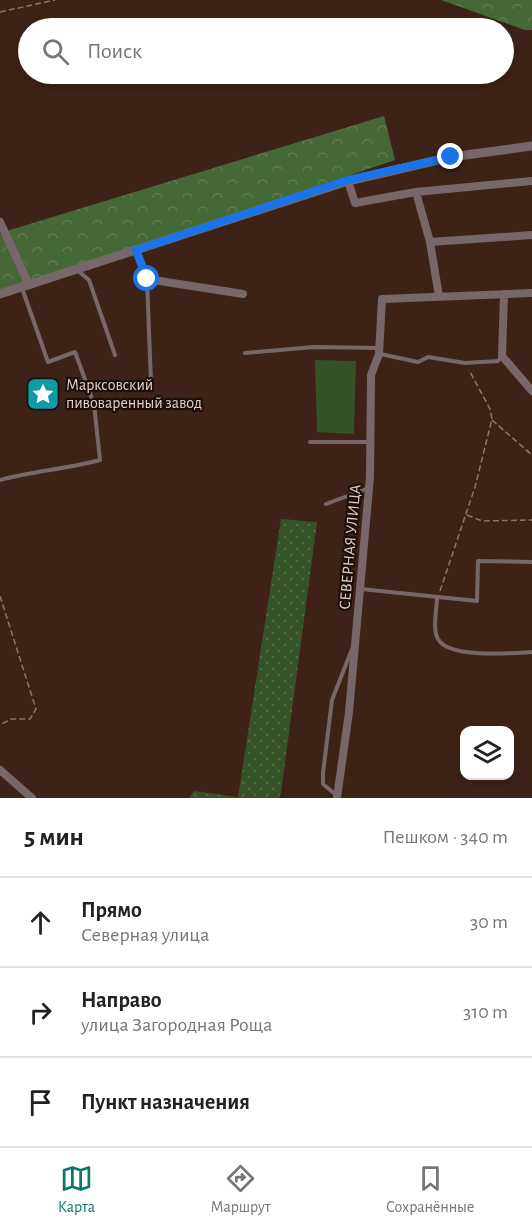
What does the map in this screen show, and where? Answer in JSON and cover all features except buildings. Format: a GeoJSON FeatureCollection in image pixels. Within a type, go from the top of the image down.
{"type":"FeatureCollection","features":[{"type":"Feature","properties":{"kind":"street"},"geometry":{"type":"LineString","coordinates":[[0,294],[348,180],[451,157],[532,146]]}},
{"type":"Feature","properties":{"kind":"street"},"geometry":{"type":"LineString","coordinates":[[348,180],[355,203],[416,192],[532,181]]}},
{"type":"Feature","properties":{"kind":"street"},"geometry":{"type":"LineString","coordinates":[[416,192],[430,242],[439,296],[532,293]]}},
{"type":"Feature","properties":{"kind":"street"},"geometry":{"type":"LineString","coordinates":[[0,222],[25,286]]}},
{"type":"Feature","properties":{"kind":"street"},"geometry":{"type":"LineString","coordinates":[[430,242],[532,235]]}},
{"type":"Feature","properties":{"kind":"street"},"geometry":{"type":"LineString","coordinates":[[136,250],[147,279],[243,294]]}},
{"type":"Feature","properties":{"kind":"street"},"geometry":{"type":"LineString","coordinates":[[504,294],[502,356],[532,391]]}},
{"type":"Feature","properties":{"kind":"street","name":"СЕВЕРНАЯ УЛИЦА"},"geometry":{"type":"LineString","coordinates":[[337,797],[360,589],[369,488],[372,375],[379,351],[382,299],[439,296]]}},
{"type":"Feature","properties":{"kind":"street"},"geometry":{"type":"LineString","coordinates":[[0,770],[32,798]]}},
{"type":"Feature","properties":{"kind":"lane"},"geometry":{"type":"LineString","coordinates":[[76,270],[89,280],[115,355]]}},
{"type":"Feature","properties":{"kind":"lane"},"geometry":{"type":"LineString","coordinates":[[147,279],[151,383]]}},
{"type":"Feature","properties":{"kind":"lane"},"geometry":{"type":"LineString","coordinates":[[0,480],[36,470],[67,469],[100,460],[94,404],[75,352],[48,362],[25,286]]}},
{"type":"Feature","properties":{"kind":"lane"},"geometry":{"type":"LineString","coordinates":[[245,352],[314,347],[379,351],[418,362],[429,357],[465,363],[498,361],[502,356]]}},
{"type":"Feature","properties":{"kind":"lane"},"geometry":{"type":"LineString","coordinates":[[310,442],[370,442]]}},
{"type":"Feature","properties":{"kind":"lane"},"geometry":{"type":"LineString","coordinates":[[326,504],[369,488]]}},
{"type":"Feature","properties":{"kind":"lane"},"geometry":{"type":"LineString","coordinates":[[360,589],[477,601],[478,561],[532,562]]}},
{"type":"Feature","properties":{"kind":"lane"},"geometry":{"type":"LineString","coordinates":[[437,598],[435,633],[439,642],[449,648],[472,653],[532,652]]}},
{"type":"Feature","properties":{"kind":"lane"},"geometry":{"type":"LineString","coordinates":[[337,797],[323,784],[323,773],[332,700],[341,673],[355,644]]}},
{"type":"Feature","properties":{"kind":"path"},"geometry":{"type":"LineString","coordinates":[[0,12],[55,0]]}},
{"type":"Feature","properties":{"kind":"path"},"geometry":{"type":"LineString","coordinates":[[437,598],[447,577],[492,419],[490,409],[465,363]]}},
{"type":"Feature","properties":{"kind":"path"},"geometry":{"type":"LineString","coordinates":[[492,419],[532,455]]}},
{"type":"Feature","properties":{"kind":"path"},"geometry":{"type":"LineString","coordinates":[[466,515],[482,521],[532,520]]}},
{"type":"Feature","properties":{"kind":"path"},"geometry":{"type":"LineString","coordinates":[[0,596],[36,710],[30,718],[11,719],[0,725]]}},
{"type":"Feature","properties":{"kind":"green space"},"geometry":{"type":"Polygon","coordinates":[[[441,0],[532,0],[532,30],[514,26],[514,18],[491,18],[441,0]]]}},
{"type":"Feature","properties":{"kind":"green space"},"geometry":{"type":"Polygon","coordinates":[[[384,116],[395,160],[0,294],[0,233],[384,116]]]}},
{"type":"Feature","properties":{"kind":"green space"},"geometry":{"type":"Polygon","coordinates":[[[315,360],[356,361],[354,434],[317,432],[315,360]]]}},
{"type":"Feature","properties":{"kind":"green space"},"geometry":{"type":"Polygon","coordinates":[[[281,519],[317,522],[281,793],[279,798],[189,798],[194,791],[238,797],[281,519]]]}},
{"type":"Feature","properties":{"kind":"place","name":"Марксовский пивоваренный завод"},"geometry":{"type":"Point","coordinates":[43,394]}},
{"type":"Feature","properties":{"kind":"route"},"geometry":{"type":"LineString","coordinates":[[147,279],[136,250],[348,180],[451,157]]}}]}
